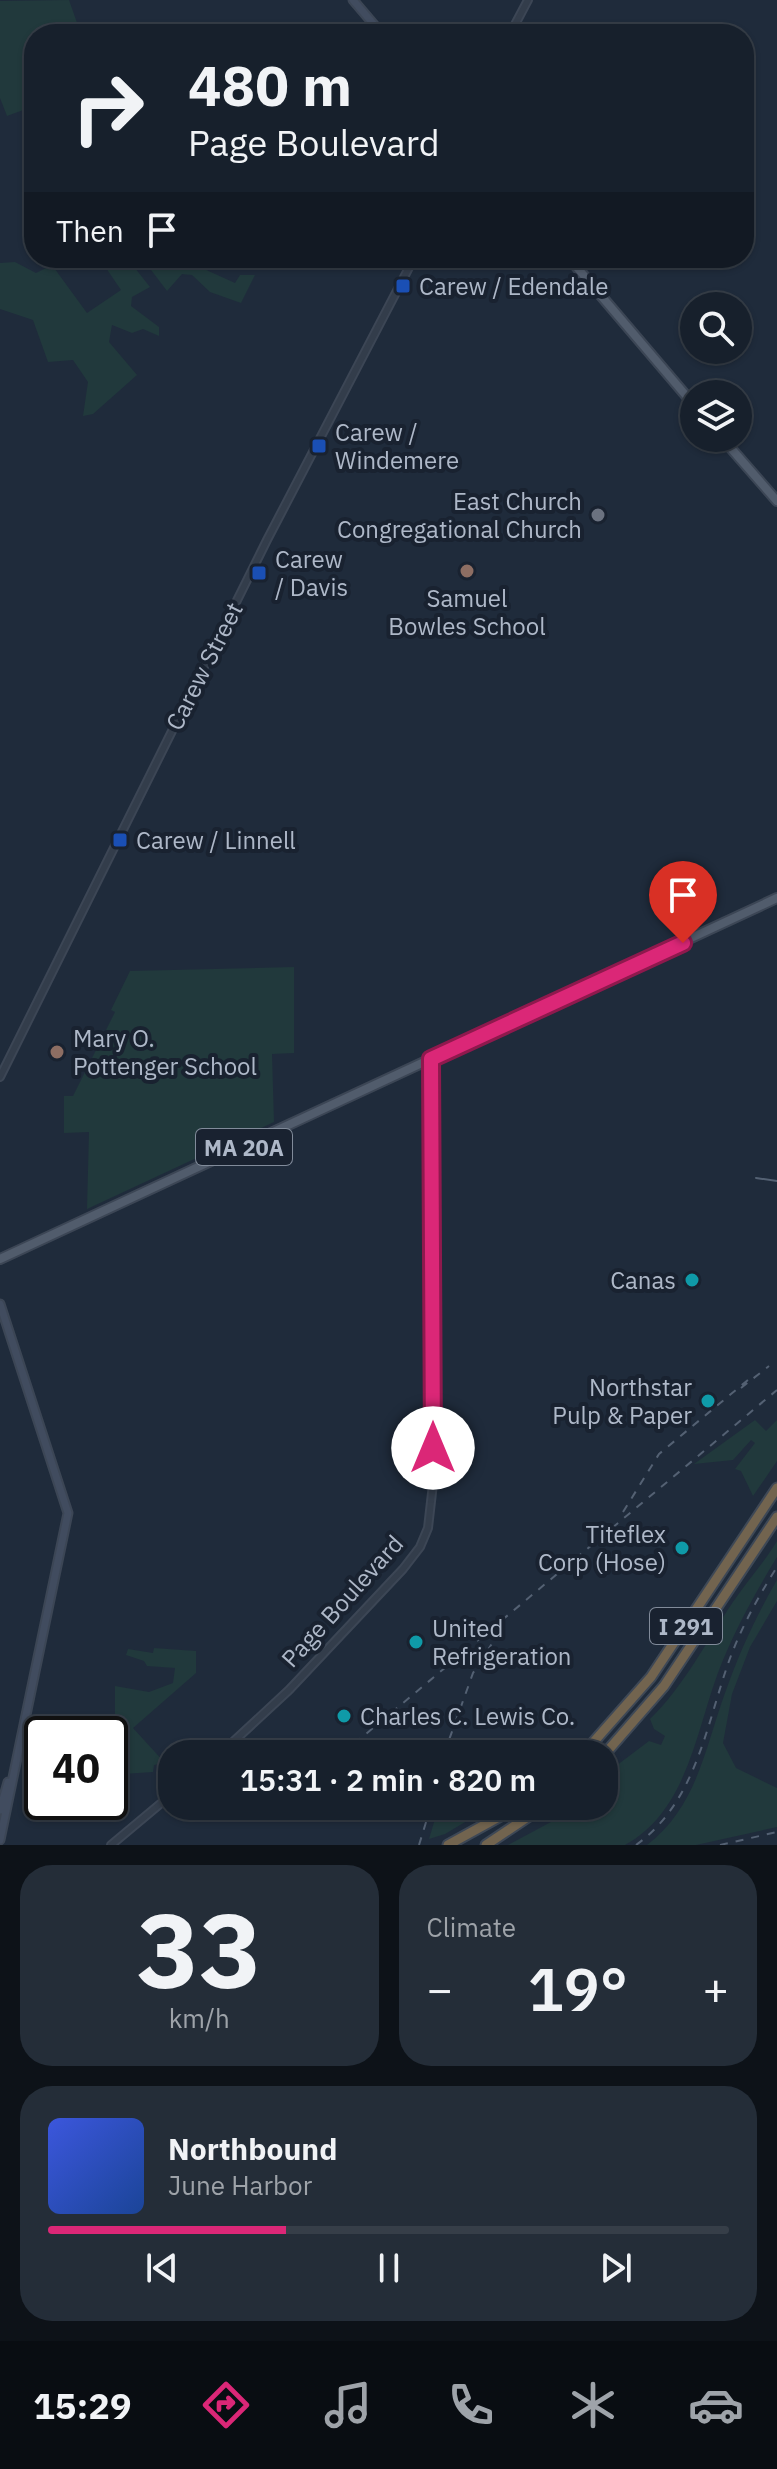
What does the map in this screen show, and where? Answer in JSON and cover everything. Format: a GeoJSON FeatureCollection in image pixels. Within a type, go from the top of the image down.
{"type":"FeatureCollection","features":[{"type":"Feature","properties":{"kind":"highway","name":"I 291"},"geometry":{"type":"LineString","coordinates":[[595,1740],[651,1677],[777,1488]]}},
{"type":"Feature","properties":{"kind":"highway","name":"I 291"},"geometry":{"type":"LineString","coordinates":[[617,1740],[664,1686],[777,1517]]}},
{"type":"Feature","properties":{"kind":"highway"},"geometry":{"type":"LineString","coordinates":[[448,1845],[494,1820]]}},
{"type":"Feature","properties":{"kind":"highway"},"geometry":{"type":"LineString","coordinates":[[486,1845],[523,1820]]}},
{"type":"Feature","properties":{"kind":"main road"},"geometry":{"type":"LineString","coordinates":[[353,0],[373,24]]}},
{"type":"Feature","properties":{"kind":"main road"},"geometry":{"type":"LineString","coordinates":[[578,268],[680,389]]}},
{"type":"Feature","properties":{"kind":"main road"},"geometry":{"type":"LineString","coordinates":[[734,452],[777,501]]}},
{"type":"Feature","properties":{"kind":"main road","name":"MA 20A"},"geometry":{"type":"LineString","coordinates":[[0,1259],[777,898]]}},
{"type":"Feature","properties":{"kind":"main road"},"geometry":{"type":"LineString","coordinates":[[0,1304],[68,1513],[0,1840]]}},
{"type":"Feature","properties":{"kind":"main road"},"geometry":{"type":"LineString","coordinates":[[0,1810],[19,1745]]}},
{"type":"Feature","properties":{"kind":"street"},"geometry":{"type":"LineString","coordinates":[[515,24],[528,0]]}},
{"type":"Feature","properties":{"kind":"street","name":"Carew Street"},"geometry":{"type":"LineString","coordinates":[[0,1077],[272,530],[409,268]]}},
{"type":"Feature","properties":{"kind":"street","name":"Page Boulevard"},"geometry":{"type":"LineString","coordinates":[[235,1740],[289,1690],[403,1569],[420,1547],[428,1528],[433,1484],[431,1059]]}},
{"type":"Feature","properties":{"kind":"street"},"geometry":{"type":"LineString","coordinates":[[111,1845],[158,1806]]}},
{"type":"Feature","properties":{"kind":"green space"},"geometry":{"type":"Polygon","coordinates":[[[69,0],[77,24],[24,24],[24,110],[7,116],[0,98],[0,1],[69,0]]]}},
{"type":"Feature","properties":{"kind":"green space"},"geometry":{"type":"Polygon","coordinates":[[[15,262],[36,273],[54,268],[87,313],[121,290],[106,268],[135,268],[150,287],[132,297],[131,306],[159,327],[159,336],[143,329],[132,333],[112,325],[109,342],[137,375],[93,414],[83,416],[88,382],[73,360],[48,362],[33,320],[0,309],[0,263],[15,262]]]}},
{"type":"Feature","properties":{"kind":"green space"},"geometry":{"type":"Polygon","coordinates":[[[150,268],[205,268],[235,283],[240,275],[255,275],[241,303],[210,292],[192,275],[182,274],[167,291],[150,268]]]}},
{"type":"Feature","properties":{"kind":"green space"},"geometry":{"type":"Polygon","coordinates":[[[294,967],[294,1053],[272,1054],[274,1122],[87,1209],[89,1132],[64,1133],[64,1096],[73,1096],[115,1012],[111,1010],[130,971],[294,967]]]}},
{"type":"Feature","properties":{"kind":"green space"},"geometry":{"type":"Polygon","coordinates":[[[755,1420],[766,1431],[777,1420],[777,1461],[753,1496],[741,1471],[735,1469],[755,1443],[751,1440],[733,1460],[694,1464],[755,1420]]]}},
{"type":"Feature","properties":{"kind":"green space"},"geometry":{"type":"Polygon","coordinates":[[[777,1541],[777,1557],[748,1607],[723,1660],[678,1787],[647,1829],[625,1845],[508,1845],[555,1820],[618,1820],[618,1764],[649,1741],[661,1745],[665,1736],[654,1729],[650,1719],[684,1678],[733,1602],[777,1541]]]}},
{"type":"Feature","properties":{"kind":"green space"},"geometry":{"type":"Polygon","coordinates":[[[777,1580],[777,1601],[750,1647],[732,1694],[723,1743],[736,1768],[777,1788],[777,1827],[696,1845],[647,1845],[664,1830],[688,1795],[736,1664],[777,1580]]]}},
{"type":"Feature","properties":{"kind":"green space"},"geometry":{"type":"Polygon","coordinates":[[[154,1648],[196,1651],[196,1673],[133,1728],[158,1755],[158,1764],[154,1765],[153,1772],[128,1774],[128,1716],[115,1716],[115,1686],[149,1692],[173,1683],[175,1668],[147,1666],[144,1661],[126,1655],[128,1649],[153,1653],[154,1648]]]}},
{"type":"Feature","properties":{"kind":"green space"},"geometry":{"type":"Polygon","coordinates":[[[435,1820],[468,1820],[445,1834],[429,1839],[435,1820]]]}},
{"type":"Feature","properties":{"kind":"tram line"},"geometry":{"type":"LineString","coordinates":[[756,1178],[777,1181]]}},
{"type":"Feature","properties":{"kind":"railway"},"geometry":{"type":"LineString","coordinates":[[741,1388],[769,1366]]}},
{"type":"Feature","properties":{"kind":"railway"},"geometry":{"type":"LineString","coordinates":[[623,1512],[659,1454],[749,1379]]}},
{"type":"Feature","properties":{"kind":"railway"},"geometry":{"type":"LineString","coordinates":[[359,1740],[777,1390]]}},
{"type":"Feature","properties":{"kind":"railway"},"geometry":{"type":"LineString","coordinates":[[636,1845],[673,1807],[686,1785],[734,1649],[750,1613],[777,1567]]}},
{"type":"Feature","properties":{"kind":"railway"},"geometry":{"type":"LineString","coordinates":[[449,1740],[473,1673],[502,1628]]}},
{"type":"Feature","properties":{"kind":"railway"},"geometry":{"type":"LineString","coordinates":[[419,1845],[427,1820]]}},
{"type":"Feature","properties":{"kind":"railway"},"geometry":{"type":"LineString","coordinates":[[720,1845],[777,1832]]}},
{"type":"Feature","properties":{"kind":"place","name":"Carew / Edendale"},"geometry":{"type":"Point","coordinates":[403,286]}},
{"type":"Feature","properties":{"kind":"place","name":"Carew / Windemere"},"geometry":{"type":"Point","coordinates":[319,446]}},
{"type":"Feature","properties":{"kind":"place","name":"East Church Congregational Church"},"geometry":{"type":"Point","coordinates":[598,515]}},
{"type":"Feature","properties":{"kind":"place","name":"Samuel Bowles School"},"geometry":{"type":"Point","coordinates":[467,571]}},
{"type":"Feature","properties":{"kind":"place","name":"Carew / Davis"},"geometry":{"type":"Point","coordinates":[259,573]}},
{"type":"Feature","properties":{"kind":"place","name":"Carew / Linnell"},"geometry":{"type":"Point","coordinates":[120,840]}},
{"type":"Feature","properties":{"kind":"place","name":"Mary O. Pottenger School"},"geometry":{"type":"Point","coordinates":[57,1052]}},
{"type":"Feature","properties":{"kind":"place","name":"Canas"},"geometry":{"type":"Point","coordinates":[692,1280]}},
{"type":"Feature","properties":{"kind":"place","name":"Northstar Pulp & Paper"},"geometry":{"type":"Point","coordinates":[708,1401]}},
{"type":"Feature","properties":{"kind":"place","name":"Titeflex Corp (Hose)"},"geometry":{"type":"Point","coordinates":[682,1548]}},
{"type":"Feature","properties":{"kind":"place","name":"United Refrigeration"},"geometry":{"type":"Point","coordinates":[416,1642]}},
{"type":"Feature","properties":{"kind":"place","name":"Charles C. Lewis Co."},"geometry":{"type":"Point","coordinates":[344,1716]}},
{"type":"Feature","properties":{"kind":"route"},"geometry":{"type":"LineString","coordinates":[[433,1448],[431,1059],[683,943]]}}]}
